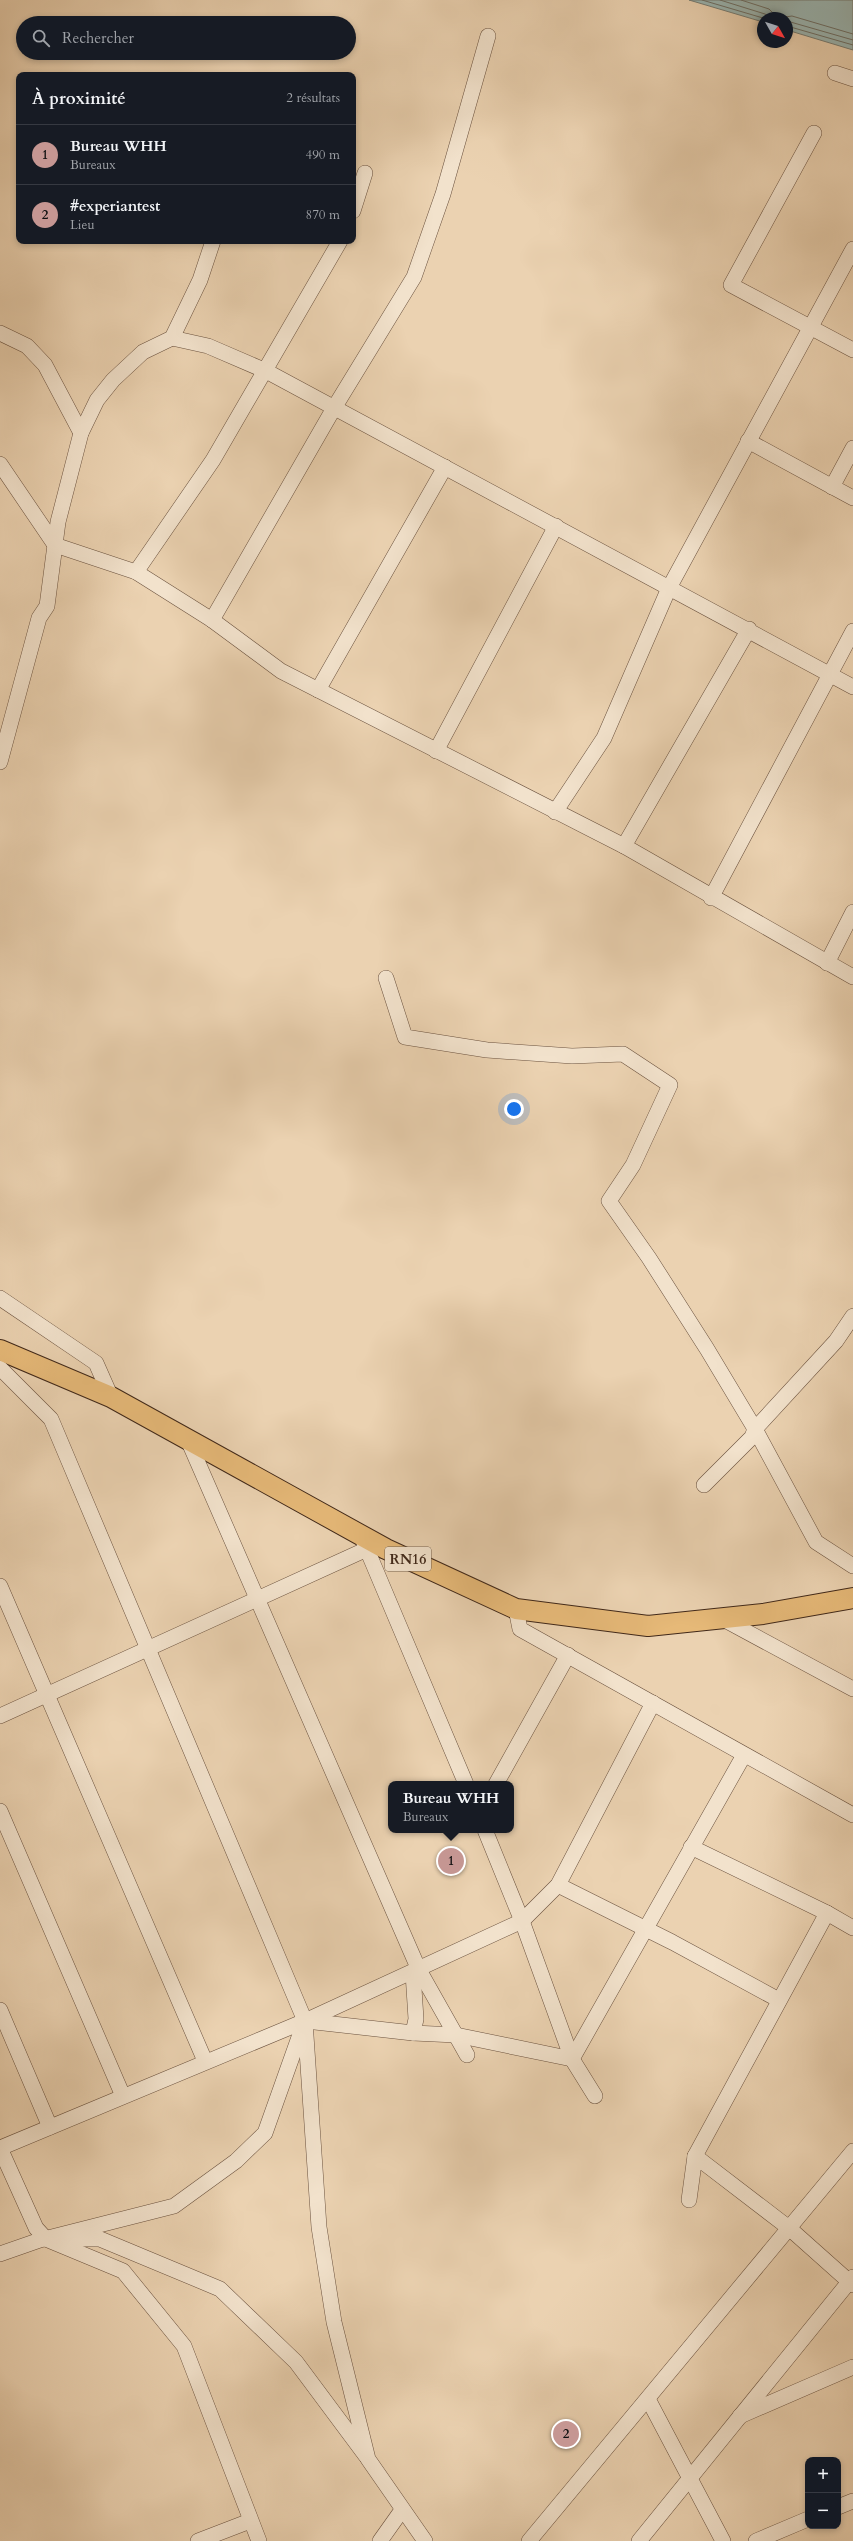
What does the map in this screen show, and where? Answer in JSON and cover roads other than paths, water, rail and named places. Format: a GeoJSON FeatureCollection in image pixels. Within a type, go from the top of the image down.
{"type":"FeatureCollection","features":[{"type":"Feature","properties":{"kind":"main road","name":"RN16"},"geometry":{"type":"LineString","coordinates":[[0,1350],[111,1398],[188,1440],[364,1542],[386,1549],[516,1609],[648,1626],[723,1619],[853,1598]]}},
{"type":"Feature","properties":{"kind":"street"},"geometry":{"type":"LineString","coordinates":[[212,620],[334,408],[414,277],[443,194],[488,36]]}},
{"type":"Feature","properties":{"kind":"street"},"geometry":{"type":"LineString","coordinates":[[835,73],[853,79]]}},
{"type":"Feature","properties":{"kind":"street"},"geometry":{"type":"LineString","coordinates":[[814,133],[731,285],[811,326],[853,350]]}},
{"type":"Feature","properties":{"kind":"street"},"geometry":{"type":"LineString","coordinates":[[356,202],[365,173]]}},
{"type":"Feature","properties":{"kind":"street"},"geometry":{"type":"LineString","coordinates":[[172,338],[200,280],[212,244]]}},
{"type":"Feature","properties":{"kind":"street"},"geometry":{"type":"LineString","coordinates":[[136,572],[213,460],[338,244]]}},
{"type":"Feature","properties":{"kind":"street"},"geometry":{"type":"LineString","coordinates":[[555,812],[604,738],[669,588],[853,249]]}},
{"type":"Feature","properties":{"kind":"street"},"geometry":{"type":"LineString","coordinates":[[0,334],[27,346],[45,365],[82,433]]}},
{"type":"Feature","properties":{"kind":"street"},"geometry":{"type":"LineString","coordinates":[[0,762],[39,618],[47,606],[55,545],[67,482],[82,433],[97,400],[113,380],[142,352],[172,338],[208,346],[266,371],[669,588],[749,629],[853,687]]}},
{"type":"Feature","properties":{"kind":"street"},"geometry":{"type":"LineString","coordinates":[[748,441],[853,498]]}},
{"type":"Feature","properties":{"kind":"street"},"geometry":{"type":"LineString","coordinates":[[832,487],[853,448]]}},
{"type":"Feature","properties":{"kind":"street"},"geometry":{"type":"LineString","coordinates":[[0,464],[55,545],[136,572],[212,620],[281,671],[624,846],[711,898],[853,977]]}},
{"type":"Feature","properties":{"kind":"street"},"geometry":{"type":"LineString","coordinates":[[318,690],[446,467]]}},
{"type":"Feature","properties":{"kind":"street"},"geometry":{"type":"LineString","coordinates":[[436,751],[556,526]]}},
{"type":"Feature","properties":{"kind":"street"},"geometry":{"type":"LineString","coordinates":[[624,846],[749,629]]}},
{"type":"Feature","properties":{"kind":"street"},"geometry":{"type":"LineString","coordinates":[[711,898],[853,631]]}},
{"type":"Feature","properties":{"kind":"street"},"geometry":{"type":"LineString","coordinates":[[827,963],[853,912]]}},
{"type":"Feature","properties":{"kind":"street"},"geometry":{"type":"LineString","coordinates":[[386,978],[406,1037],[487,1050],[572,1056],[623,1054],[670,1085],[633,1165],[609,1201],[679,1304],[754,1429],[816,1542],[853,1566]]}},
{"type":"Feature","properties":{"kind":"street"},"geometry":{"type":"LineString","coordinates":[[0,1298],[96,1363],[111,1398]]}},
{"type":"Feature","properties":{"kind":"street"},"geometry":{"type":"LineString","coordinates":[[704,1485],[752,1437],[754,1429],[836,1341],[853,1316]]}},
{"type":"Feature","properties":{"kind":"street"},"geometry":{"type":"LineString","coordinates":[[0,1368],[51,1419],[305,2021],[319,2227],[334,2322],[368,2459]]}},
{"type":"Feature","properties":{"kind":"street"},"geometry":{"type":"LineString","coordinates":[[188,1440],[258,1598],[416,1972],[467,2055]]}},
{"type":"Feature","properties":{"kind":"street"},"geometry":{"type":"LineString","coordinates":[[0,1716],[258,1598],[364,1542],[465,1781]]}},
{"type":"Feature","properties":{"kind":"street"},"geometry":{"type":"LineString","coordinates":[[0,1586],[205,2061]]}},
{"type":"Feature","properties":{"kind":"street"},"geometry":{"type":"LineString","coordinates":[[516,1609],[520,1629],[853,1815]]}},
{"type":"Feature","properties":{"kind":"street"},"geometry":{"type":"LineString","coordinates":[[723,1619],[853,1689]]}},
{"type":"Feature","properties":{"kind":"street"},"geometry":{"type":"LineString","coordinates":[[498,1781],[568,1655]]}},
{"type":"Feature","properties":{"kind":"street"},"geometry":{"type":"LineString","coordinates":[[259,2541],[250,2521],[184,2346],[123,2271],[46,2239],[36,2228],[0,2148],[205,2061],[305,2021],[416,1972],[522,1921],[558,1885],[653,1703]]}},
{"type":"Feature","properties":{"kind":"street"},"geometry":{"type":"LineString","coordinates":[[572,2059],[644,1929],[744,1755]]}},
{"type":"Feature","properties":{"kind":"street"},"geometry":{"type":"LineString","coordinates":[[0,1811],[123,2096]]}},
{"type":"Feature","properties":{"kind":"street"},"geometry":{"type":"LineString","coordinates":[[486,1833],[522,1921],[572,2059],[595,2096]]}},
{"type":"Feature","properties":{"kind":"street"},"geometry":{"type":"LineString","coordinates":[[691,1847],[827,1913],[853,1928]]}},
{"type":"Feature","properties":{"kind":"street"},"geometry":{"type":"LineString","coordinates":[[558,1885],[779,2000]]}},
{"type":"Feature","properties":{"kind":"street"},"geometry":{"type":"LineString","coordinates":[[689,2200],[695,2156],[827,1913]]}},
{"type":"Feature","properties":{"kind":"street"},"geometry":{"type":"LineString","coordinates":[[413,2033],[416,2019],[416,1972]]}},
{"type":"Feature","properties":{"kind":"street"},"geometry":{"type":"LineString","coordinates":[[0,2010],[50,2127]]}},
{"type":"Feature","properties":{"kind":"street"},"geometry":{"type":"LineString","coordinates":[[305,2021],[413,2033],[456,2035],[572,2059]]}},
{"type":"Feature","properties":{"kind":"street"},"geometry":{"type":"LineString","coordinates":[[0,2254],[46,2239],[174,2206],[236,2161],[265,2134],[305,2021]]}},
{"type":"Feature","properties":{"kind":"street"},"geometry":{"type":"LineString","coordinates":[[529,2541],[853,2151]]}},
{"type":"Feature","properties":{"kind":"street"},"geometry":{"type":"LineString","coordinates":[[639,2541],[737,2418],[852,2281],[789,2228],[695,2156]]}},
{"type":"Feature","properties":{"kind":"street"},"geometry":{"type":"LineString","coordinates":[[46,2239],[100,2239],[220,2290],[296,2362],[368,2459],[402,2510],[426,2541]]}},
{"type":"Feature","properties":{"kind":"street"},"geometry":{"type":"LineString","coordinates":[[737,2418],[853,2367]]}},
{"type":"Feature","properties":{"kind":"street"},"geometry":{"type":"LineString","coordinates":[[648,2399],[723,2541]]}},
{"type":"Feature","properties":{"kind":"street"},"geometry":{"type":"LineString","coordinates":[[841,2506],[853,2500]]}},
{"type":"Feature","properties":{"kind":"street"},"geometry":{"type":"LineString","coordinates":[[380,2541],[402,2510]]}},
{"type":"Feature","properties":{"kind":"street"},"geometry":{"type":"LineString","coordinates":[[756,2541],[805,2520]]}},
{"type":"Feature","properties":{"kind":"street"},"geometry":{"type":"LineString","coordinates":[[198,2541],[250,2521]]}},
{"type":"Feature","properties":{"kind":"water"},"geometry":{"type":"Polygon","coordinates":[[[689,0],[853,0],[853,50],[793,32],[793,12],[757,12],[757,20],[689,0]]]}},
{"type":"Feature","properties":{"kind":"place","name":"Bureau WHH"},"geometry":{"type":"Point","coordinates":[451,1861]}},
{"type":"Feature","properties":{"kind":"place","name":"#experiantest"},"geometry":{"type":"Point","coordinates":[566,2434]}}]}
